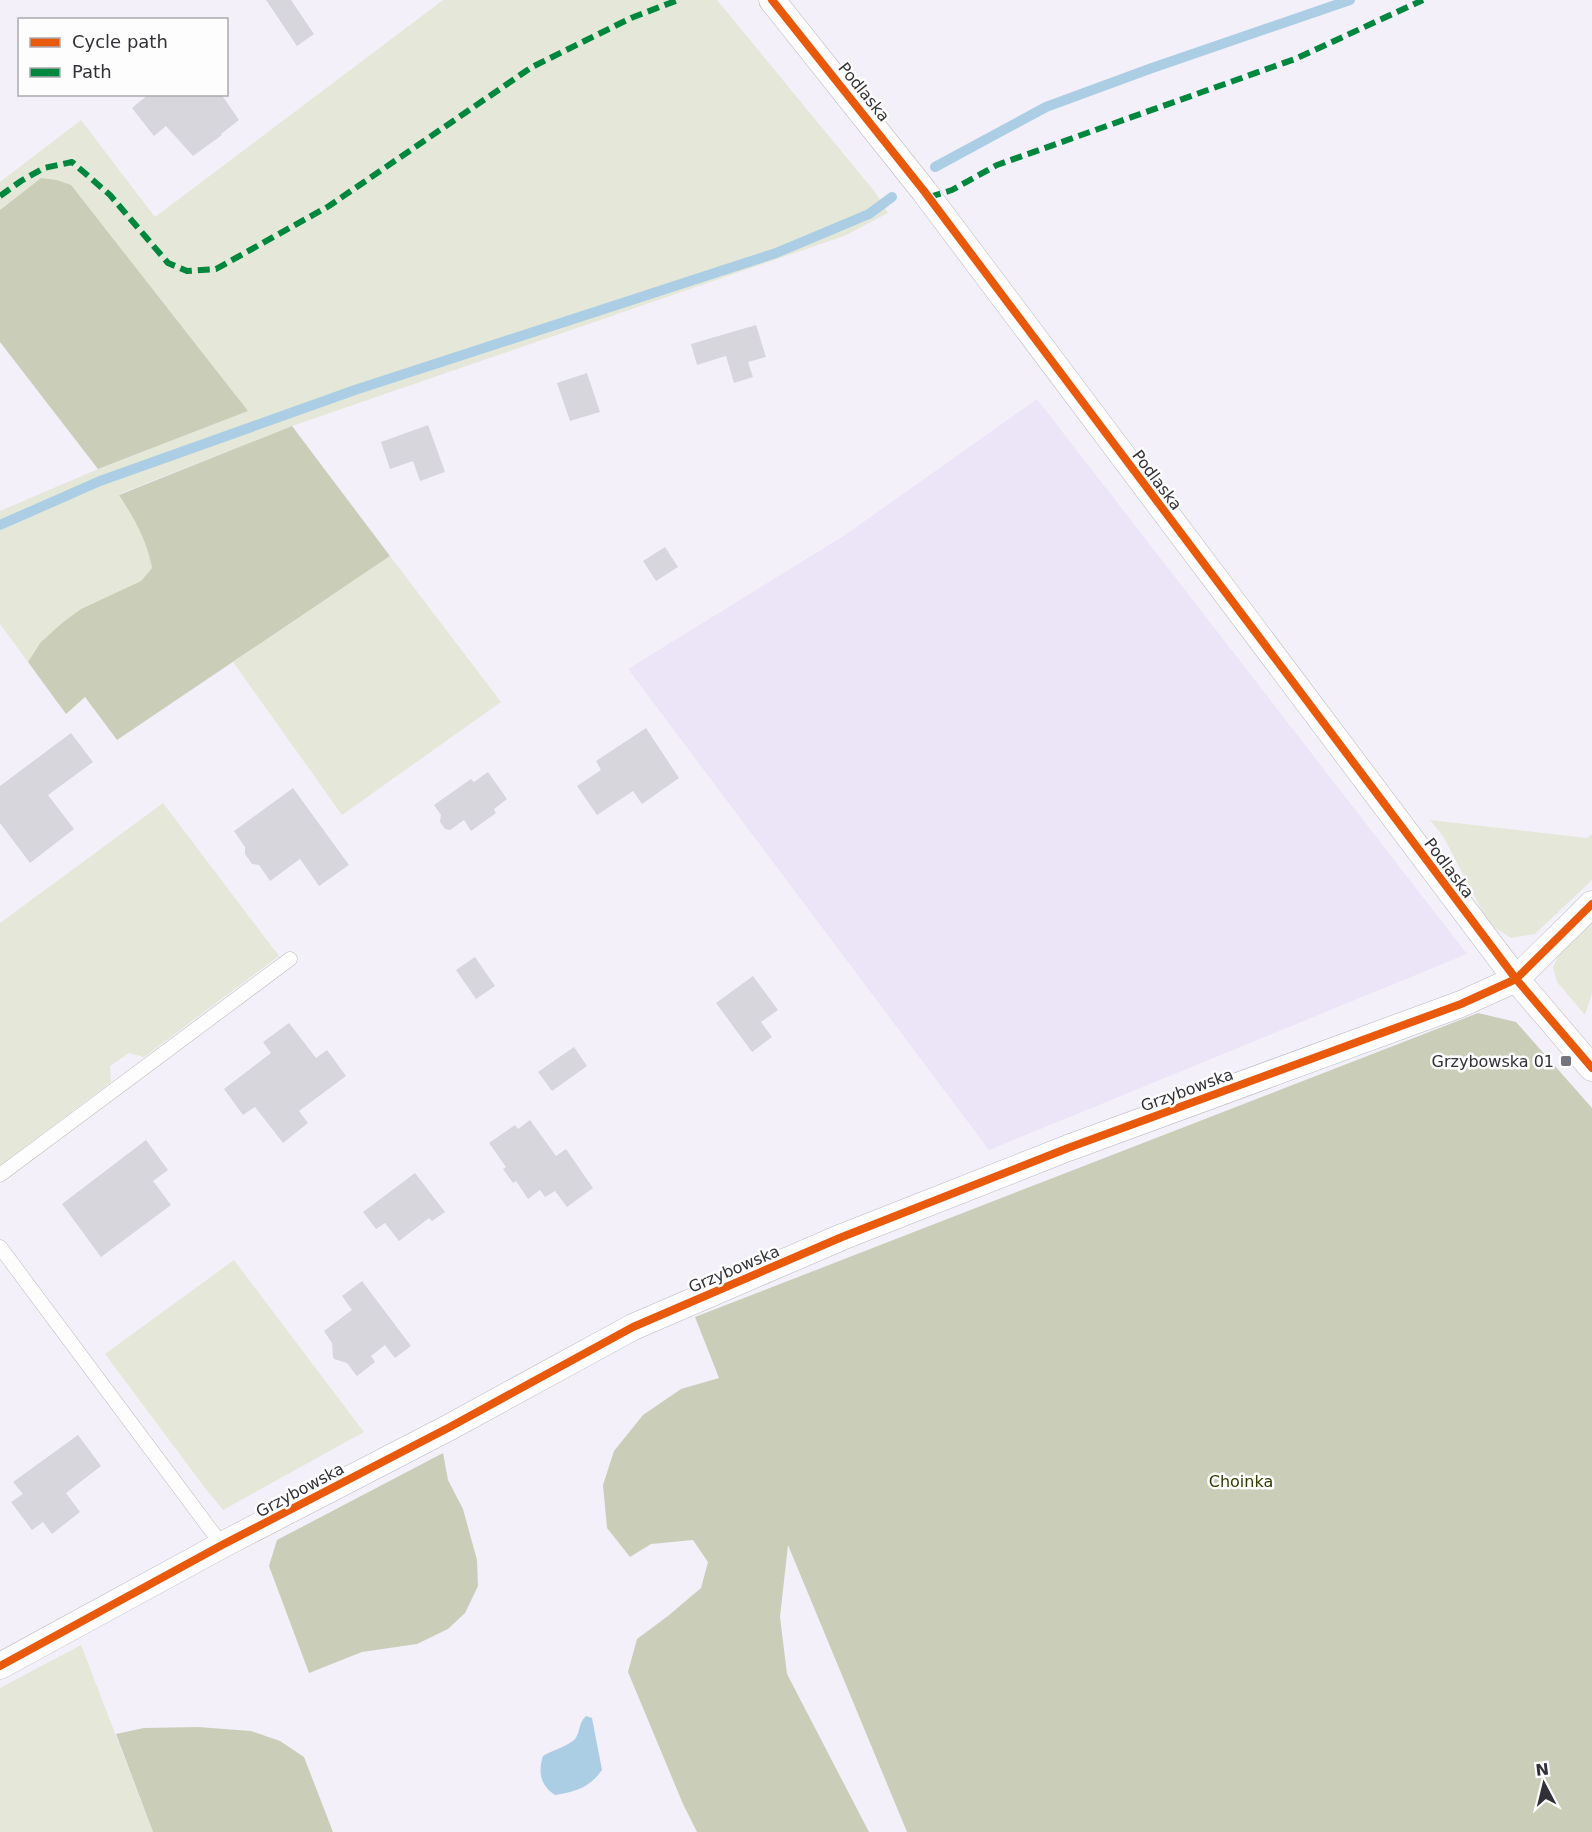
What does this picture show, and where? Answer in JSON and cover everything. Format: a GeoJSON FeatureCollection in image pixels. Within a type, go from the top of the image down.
{"type":"FeatureCollection","features":[{"type":"Feature","properties":{"kind":"street","name":"Podlaska"},"geometry":{"type":"LineString","coordinates":[[772,0],[924,191],[1516,980],[1592,1068]]}},
{"type":"Feature","properties":{"kind":"street"},"geometry":{"type":"LineString","coordinates":[[1516,980],[1592,904]]}},
{"type":"Feature","properties":{"kind":"street","name":"Grzybowska"},"geometry":{"type":"LineString","coordinates":[[0,1666],[222,1545],[448,1428],[633,1327],[842,1237],[1058,1152],[1461,1004],[1516,980]]}},
{"type":"Feature","properties":{"kind":"lane"},"geometry":{"type":"LineString","coordinates":[[0,1175],[290,959]]}},
{"type":"Feature","properties":{"kind":"lane"},"geometry":{"type":"LineString","coordinates":[[0,1247],[222,1545]]}},
{"type":"Feature","properties":{"kind":"shaded area"},"geometry":{"type":"Polygon","coordinates":[[[1037,399],[1467,954],[989,1150],[628,669],[845,535],[1037,399]]]}},
{"type":"Feature","properties":{"kind":"green space"},"geometry":{"type":"Polygon","coordinates":[[[443,0],[717,0],[875,192],[888,213],[844,236],[292,426],[119,494],[137,522],[152,568],[141,581],[81,609],[40,643],[28,662],[0,624],[0,511],[98,469],[248,411],[41,178],[0,210],[0,182],[81,120],[155,217],[443,0]]]}},
{"type":"Feature","properties":{"kind":"green space"},"geometry":{"type":"Polygon","coordinates":[[[41,178],[71,185],[248,411],[98,469],[0,342],[0,210],[41,178]]]}},
{"type":"Feature","properties":{"kind":"green space"},"geometry":{"type":"Polygon","coordinates":[[[292,426],[390,556],[117,740],[85,697],[66,714],[28,662],[40,643],[62,623],[81,609],[141,581],[152,568],[139,530],[119,495],[292,426]]]}},
{"type":"Feature","properties":{"kind":"green space"},"geometry":{"type":"Polygon","coordinates":[[[390,556],[501,702],[342,815],[233,662],[390,556]]]}},
{"type":"Feature","properties":{"kind":"green space"},"geometry":{"type":"Polygon","coordinates":[[[163,803],[279,956],[144,1057],[129,1053],[110,1066],[111,1082],[0,1166],[0,923],[163,803]]]}},
{"type":"Feature","properties":{"kind":"green space"},"geometry":{"type":"Polygon","coordinates":[[[1430,820],[1587,838],[1592,834],[1592,880],[1535,934],[1511,938],[1495,928],[1482,911],[1443,836],[1430,820]]]}},
{"type":"Feature","properties":{"kind":"green space"},"geometry":{"type":"Polygon","coordinates":[[[1592,920],[1592,993],[1585,1015],[1557,982],[1553,967],[1560,953],[1592,920]]]}},
{"type":"Feature","properties":{"kind":"green space","name":"Choinka"},"geometry":{"type":"Polygon","coordinates":[[[1478,1013],[1516,1022],[1592,1108],[1592,1832],[907,1832],[788,1545],[780,1617],[787,1674],[869,1832],[697,1832],[628,1672],[637,1639],[701,1588],[708,1562],[693,1540],[651,1544],[630,1557],[607,1528],[603,1485],[614,1451],[643,1415],[681,1389],[719,1378],[695,1317],[1478,1013]]]}},
{"type":"Feature","properties":{"kind":"green space"},"geometry":{"type":"Polygon","coordinates":[[[234,1260],[364,1432],[223,1510],[105,1354],[234,1260]]]}},
{"type":"Feature","properties":{"kind":"green space"},"geometry":{"type":"Polygon","coordinates":[[[443,1453],[448,1480],[463,1509],[477,1560],[478,1586],[465,1613],[448,1629],[417,1644],[362,1652],[309,1673],[269,1566],[277,1540],[443,1453]]]}},
{"type":"Feature","properties":{"kind":"green space"},"geometry":{"type":"Polygon","coordinates":[[[81,1645],[153,1832],[0,1832],[0,1688],[81,1645]]]}},
{"type":"Feature","properties":{"kind":"green space"},"geometry":{"type":"Polygon","coordinates":[[[198,1727],[251,1731],[280,1741],[304,1757],[333,1832],[153,1832],[116,1734],[144,1728],[198,1727]]]}},
{"type":"Feature","properties":{"kind":"water"},"geometry":{"type":"Polygon","coordinates":[[[586,1716],[592,1718],[602,1770],[593,1781],[582,1788],[555,1795],[543,1782],[541,1767],[543,1756],[575,1739],[586,1716]]]}},
{"type":"Feature","properties":{"kind":"building"},"geometry":{"type":"Polygon","coordinates":[[[266,0],[291,0],[314,34],[297,46],[266,0]]]}},
{"type":"Feature","properties":{"kind":"building"},"geometry":{"type":"Polygon","coordinates":[[[147,96],[222,96],[239,120],[193,156],[166,126],[154,136],[132,108],[147,96]]]}},
{"type":"Feature","properties":{"kind":"building"},"geometry":{"type":"Polygon","coordinates":[[[756,325],[766,357],[748,362],[753,377],[734,383],[726,356],[697,365],[691,344],[756,325]]]}},
{"type":"Feature","properties":{"kind":"building"},"geometry":{"type":"Polygon","coordinates":[[[587,373],[600,412],[570,421],[557,383],[587,373]]]}},
{"type":"Feature","properties":{"kind":"building"},"geometry":{"type":"Polygon","coordinates":[[[428,425],[445,472],[420,481],[413,461],[390,469],[381,442],[428,425]]]}},
{"type":"Feature","properties":{"kind":"building"},"geometry":{"type":"Polygon","coordinates":[[[665,547],[678,567],[656,581],[643,561],[665,547]]]}},
{"type":"Feature","properties":{"kind":"building"},"geometry":{"type":"Polygon","coordinates":[[[646,728],[679,778],[642,804],[633,791],[597,815],[577,786],[601,770],[596,761],[646,728]]]}},
{"type":"Feature","properties":{"kind":"building"},"geometry":{"type":"Polygon","coordinates":[[[71,733],[93,762],[48,795],[74,829],[30,863],[0,823],[0,786],[71,733]]]}},
{"type":"Feature","properties":{"kind":"building"},"geometry":{"type":"Polygon","coordinates":[[[488,772],[507,799],[494,809],[496,813],[471,831],[464,820],[450,830],[445,829],[440,822],[441,815],[434,805],[471,779],[474,782],[488,772]]]}},
{"type":"Feature","properties":{"kind":"building"},"geometry":{"type":"Polygon","coordinates":[[[293,788],[349,865],[319,886],[300,859],[270,881],[259,865],[252,864],[245,854],[245,847],[234,831],[293,788]]]}},
{"type":"Feature","properties":{"kind":"building"},"geometry":{"type":"Polygon","coordinates":[[[475,957],[495,986],[476,999],[456,970],[475,957]]]}},
{"type":"Feature","properties":{"kind":"building"},"geometry":{"type":"Polygon","coordinates":[[[753,976],[778,1010],[761,1022],[772,1037],[752,1052],[716,1003],[753,976]]]}},
{"type":"Feature","properties":{"kind":"building"},"geometry":{"type":"Polygon","coordinates":[[[289,1023],[316,1058],[327,1050],[346,1076],[299,1111],[308,1123],[283,1143],[255,1107],[243,1115],[224,1089],[271,1053],[263,1042],[289,1023]]]}},
{"type":"Feature","properties":{"kind":"building"},"geometry":{"type":"Polygon","coordinates":[[[574,1047],[587,1066],[552,1091],[538,1072],[574,1047]]]}},
{"type":"Feature","properties":{"kind":"building"},"geometry":{"type":"Polygon","coordinates":[[[530,1120],[556,1156],[566,1149],[593,1188],[567,1207],[555,1191],[545,1197],[540,1190],[528,1199],[516,1181],[513,1183],[503,1169],[506,1167],[489,1143],[515,1125],[518,1129],[530,1120]]]}},
{"type":"Feature","properties":{"kind":"building"},"geometry":{"type":"Polygon","coordinates":[[[146,1140],[168,1170],[153,1181],[171,1205],[101,1257],[62,1204],[146,1140]]]}},
{"type":"Feature","properties":{"kind":"building"},"geometry":{"type":"Polygon","coordinates":[[[415,1173],[445,1212],[432,1221],[429,1218],[399,1241],[385,1223],[376,1229],[363,1212],[415,1173]]]}},
{"type":"Feature","properties":{"kind":"building"},"geometry":{"type":"Polygon","coordinates":[[[362,1281],[411,1346],[395,1358],[385,1345],[371,1356],[375,1362],[357,1376],[347,1363],[334,1359],[332,1343],[324,1331],[352,1310],[342,1296],[362,1281]]]}},
{"type":"Feature","properties":{"kind":"building"},"geometry":{"type":"Polygon","coordinates":[[[78,1435],[101,1466],[66,1493],[80,1512],[52,1534],[43,1522],[32,1530],[11,1502],[23,1494],[13,1482],[78,1435]]]}},
{"type":"Feature","properties":{"kind":"waterway"},"geometry":{"type":"LineString","coordinates":[[935,167],[1046,107],[1350,0]]}},
{"type":"Feature","properties":{"kind":"waterway"},"geometry":{"type":"LineString","coordinates":[[0,525],[100,481],[355,390],[776,253],[869,214],[892,197]]}},
{"type":"Feature","properties":{"kind":"marked path"},"geometry":{"type":"LineString","coordinates":[[0,196],[44,168],[72,162],[110,195],[168,263],[187,271],[216,269],[329,206],[532,67],[631,18],[678,0]]}},
{"type":"Feature","properties":{"kind":"marked path"},"geometry":{"type":"LineString","coordinates":[[929,197],[952,190],[997,165],[1295,59],[1423,0]]}},
{"type":"Feature","properties":{"kind":"cycle path"},"geometry":{"type":"LineString","coordinates":[[772,0],[924,191],[1516,979],[1592,1068]]}},
{"type":"Feature","properties":{"kind":"cycle path"},"geometry":{"type":"LineString","coordinates":[[0,1666],[222,1545],[448,1428],[633,1327],[842,1237],[1068,1148],[1461,1004],[1516,979],[1592,904]]}},
{"type":"Feature","properties":{"kind":"place","name":"Grzybowska 01"},"geometry":{"type":"Point","coordinates":[1566,1061]}}]}
